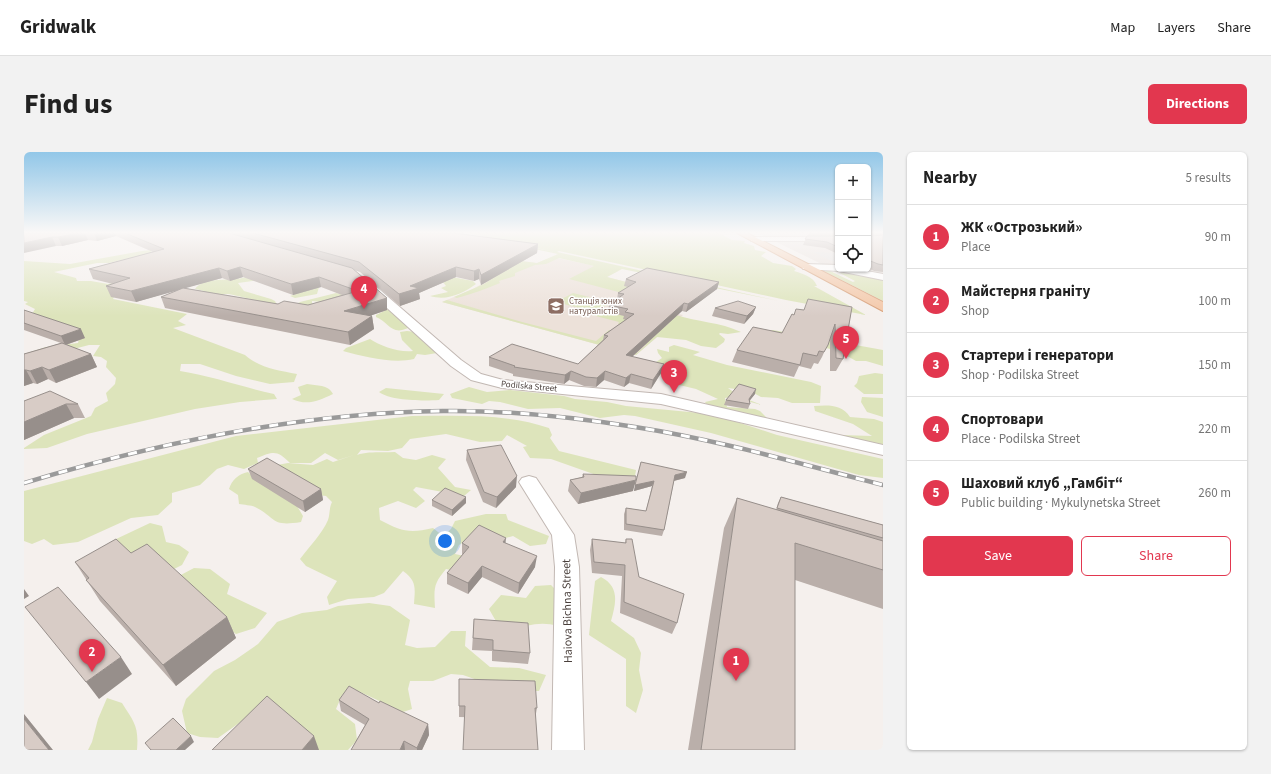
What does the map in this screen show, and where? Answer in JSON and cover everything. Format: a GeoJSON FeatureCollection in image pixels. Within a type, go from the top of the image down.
{"type":"FeatureCollection","features":[{"type":"Feature","properties":{"kind":"main road"},"geometry":{"type":"LineString","coordinates":[[795,261],[883,307]]}},
{"type":"Feature","properties":{"kind":"street"},"geometry":{"type":"LineString","coordinates":[[806,267],[835,268]]}},
{"type":"Feature","properties":{"kind":"street"},"geometry":{"type":"LineString","coordinates":[[857,272],[883,277]]}},
{"type":"Feature","properties":{"kind":"street","name":"Podilska Street"},"geometry":{"type":"LineString","coordinates":[[356,275],[456,363],[476,377],[502,384],[661,399],[883,450]]}},
{"type":"Feature","properties":{"kind":"street","name":"Haiova Bichna Street"},"geometry":{"type":"LineString","coordinates":[[529,482],[563,535],[568,567],[568,750]]}},
{"type":"Feature","properties":{"kind":"shaded area","name":"Станція юних натуралістів"},"geometry":{"type":"Polygon","coordinates":[[[521,261],[537,263],[543,261],[571,261],[618,271],[607,277],[630,283],[661,310],[683,315],[636,355],[442,302],[473,289],[521,261]]]}},
{"type":"Feature","properties":{"kind":"shaded area"},"geometry":{"type":"Polygon","coordinates":[[[815,261],[835,261],[835,271],[815,261]]]}},
{"type":"Feature","properties":{"kind":"shaded area"},"geometry":{"type":"Polygon","coordinates":[[[871,261],[883,261],[883,294],[838,272],[871,272],[871,261]]]}},
{"type":"Feature","properties":{"kind":"green space"},"geometry":{"type":"Polygon","coordinates":[[[24,261],[70,264],[87,261],[118,261],[109,263],[97,263],[54,272],[76,278],[77,281],[91,281],[108,284],[122,281],[113,299],[187,314],[178,321],[186,325],[173,328],[245,355],[263,366],[297,374],[294,382],[270,384],[236,376],[200,364],[181,364],[180,371],[274,394],[277,399],[240,402],[195,409],[87,434],[47,448],[24,449],[44,435],[91,416],[95,408],[108,401],[106,393],[115,384],[116,378],[106,367],[107,361],[101,357],[93,356],[100,345],[89,345],[24,362],[24,354],[46,347],[78,343],[80,336],[32,314],[35,309],[25,304],[28,302],[24,301],[24,261]]]}},
{"type":"Feature","properties":{"kind":"green space"},"geometry":{"type":"Polygon","coordinates":[[[521,261],[537,263],[542,261],[553,261],[546,264],[535,265],[515,273],[515,276],[499,281],[500,283],[479,291],[457,298],[454,297],[484,284],[521,261]]]}},
{"type":"Feature","properties":{"kind":"green space"},"geometry":{"type":"Polygon","coordinates":[[[572,261],[597,261],[779,301],[622,269],[607,277],[630,283],[661,310],[683,315],[630,303],[626,294],[569,279],[594,266],[572,261]]]}},
{"type":"Feature","properties":{"kind":"green space"},"geometry":{"type":"Polygon","coordinates":[[[605,261],[769,261],[773,263],[792,266],[796,269],[794,271],[813,280],[817,286],[814,286],[866,315],[786,300],[605,261]]]}},
{"type":"Feature","properties":{"kind":"green space"},"geometry":{"type":"Polygon","coordinates":[[[826,269],[853,282],[855,281],[840,273],[883,278],[883,301],[822,270],[826,269]]]}},
{"type":"Feature","properties":{"kind":"green space"},"geometry":{"type":"Polygon","coordinates":[[[246,277],[337,279],[319,287],[317,294],[295,298],[290,296],[305,291],[259,280],[238,283],[244,291],[271,299],[275,301],[277,305],[229,294],[206,295],[204,291],[195,289],[205,282],[246,277]]]}},
{"type":"Feature","properties":{"kind":"green space"},"geometry":{"type":"Polygon","coordinates":[[[452,277],[473,281],[476,284],[454,296],[442,298],[430,296],[448,292],[441,288],[446,286],[440,278],[452,277]]]}},
{"type":"Feature","properties":{"kind":"green space"},"geometry":{"type":"Polygon","coordinates":[[[336,293],[345,295],[331,303],[312,301],[312,306],[295,305],[300,302],[336,293]]]}},
{"type":"Feature","properties":{"kind":"green space"},"geometry":{"type":"Polygon","coordinates":[[[573,293],[614,303],[597,309],[666,326],[676,315],[725,326],[741,332],[728,334],[720,333],[719,334],[725,339],[724,342],[716,348],[701,346],[686,340],[657,337],[636,355],[442,302],[447,300],[522,322],[596,341],[609,330],[641,339],[649,332],[588,314],[591,311],[556,302],[573,293]],[[635,342],[603,344],[637,353],[646,345],[635,342]]]}},
{"type":"Feature","properties":{"kind":"green space"},"geometry":{"type":"Polygon","coordinates":[[[388,309],[393,311],[396,316],[407,325],[408,328],[402,330],[394,329],[376,317],[376,315],[388,309]]]}},
{"type":"Feature","properties":{"kind":"green space"},"geometry":{"type":"Polygon","coordinates":[[[773,330],[883,350],[883,366],[866,361],[856,361],[840,352],[770,331],[773,330]]]}},
{"type":"Feature","properties":{"kind":"green space"},"geometry":{"type":"Polygon","coordinates":[[[400,332],[415,332],[437,353],[425,355],[417,354],[414,359],[397,361],[343,351],[346,348],[370,339],[390,348],[402,351],[413,351],[402,340],[400,332]]]}},
{"type":"Feature","properties":{"kind":"green space"},"geometry":{"type":"Polygon","coordinates":[[[674,345],[700,352],[693,355],[727,365],[811,382],[821,386],[820,403],[792,403],[778,398],[761,397],[750,391],[728,388],[739,396],[762,405],[731,397],[725,398],[727,407],[755,409],[760,411],[768,419],[707,405],[705,402],[718,399],[696,389],[671,383],[643,361],[656,362],[662,358],[657,349],[669,352],[669,347],[674,345]]]}},
{"type":"Feature","properties":{"kind":"green space"},"geometry":{"type":"Polygon","coordinates":[[[875,373],[883,374],[883,394],[864,394],[854,386],[857,383],[859,376],[875,373]]]}},
{"type":"Feature","properties":{"kind":"green space"},"geometry":{"type":"Polygon","coordinates":[[[307,384],[328,388],[333,394],[312,402],[303,402],[292,399],[301,395],[298,387],[307,384]]]}},
{"type":"Feature","properties":{"kind":"green space"},"geometry":{"type":"Polygon","coordinates":[[[469,387],[487,392],[510,390],[564,396],[575,399],[607,402],[626,406],[700,413],[728,419],[777,435],[883,459],[883,478],[859,475],[711,433],[635,416],[624,415],[600,418],[560,408],[528,409],[500,402],[489,401],[482,404],[452,398],[450,394],[469,387]]]}},
{"type":"Feature","properties":{"kind":"green space"},"geometry":{"type":"Polygon","coordinates":[[[386,388],[444,394],[439,400],[408,400],[391,397],[379,392],[386,388]]]}},
{"type":"Feature","properties":{"kind":"green space"},"geometry":{"type":"Polygon","coordinates":[[[862,397],[883,398],[883,417],[867,412],[861,402],[862,397]]]}},
{"type":"Feature","properties":{"kind":"green space"},"geometry":{"type":"Polygon","coordinates":[[[814,406],[834,406],[843,410],[850,417],[874,419],[883,422],[883,446],[841,435],[872,436],[853,424],[815,411],[814,406]]]}},
{"type":"Feature","properties":{"kind":"green space"},"geometry":{"type":"Polygon","coordinates":[[[412,416],[481,416],[516,420],[549,428],[552,435],[550,438],[559,451],[636,470],[633,488],[551,459],[530,458],[523,447],[527,446],[507,435],[502,441],[480,442],[446,434],[410,439],[402,448],[388,451],[361,450],[357,455],[395,452],[403,458],[416,460],[432,455],[446,459],[438,468],[455,487],[471,490],[464,496],[416,487],[413,490],[425,501],[416,508],[398,501],[379,508],[380,520],[394,527],[411,531],[433,528],[443,536],[451,529],[455,521],[486,514],[506,514],[508,520],[549,536],[546,544],[530,546],[513,536],[499,540],[467,540],[459,545],[455,554],[474,558],[470,574],[446,569],[435,587],[435,608],[414,604],[415,594],[413,582],[411,578],[403,571],[384,593],[374,597],[348,599],[329,605],[327,597],[337,581],[306,566],[300,559],[319,535],[329,518],[332,502],[326,496],[310,494],[277,465],[288,463],[313,465],[327,459],[333,462],[354,455],[338,460],[325,453],[311,463],[290,463],[282,456],[271,453],[257,458],[258,463],[244,469],[228,465],[217,469],[200,485],[172,493],[172,502],[158,515],[131,518],[78,542],[53,545],[44,539],[32,544],[24,541],[24,491],[236,436],[412,416]]]}},
{"type":"Feature","properties":{"kind":"green space"},"geometry":{"type":"Polygon","coordinates":[[[248,472],[254,478],[297,506],[303,516],[301,522],[279,522],[255,507],[239,504],[238,495],[229,489],[236,478],[241,474],[248,472]]]}},
{"type":"Feature","properties":{"kind":"green space"},"geometry":{"type":"Polygon","coordinates":[[[150,523],[162,526],[166,542],[179,545],[189,552],[182,565],[170,571],[101,550],[114,540],[150,523]]]}},
{"type":"Feature","properties":{"kind":"green space"},"geometry":{"type":"Polygon","coordinates":[[[194,568],[210,569],[230,584],[227,594],[267,613],[255,628],[236,634],[224,625],[177,577],[194,568]]]}},
{"type":"Feature","properties":{"kind":"green space"},"geometry":{"type":"Polygon","coordinates":[[[601,577],[607,581],[614,591],[615,602],[611,621],[634,638],[641,653],[639,670],[643,690],[636,713],[626,706],[626,659],[589,635],[595,581],[601,577]]]}},
{"type":"Feature","properties":{"kind":"green space"},"geometry":{"type":"Polygon","coordinates":[[[551,585],[556,590],[558,626],[534,624],[511,631],[497,623],[489,609],[501,595],[526,598],[535,586],[551,585]]]}},
{"type":"Feature","properties":{"kind":"green space"},"geometry":{"type":"Polygon","coordinates":[[[369,603],[390,606],[410,620],[405,645],[417,648],[435,647],[451,631],[466,631],[465,646],[490,667],[519,668],[546,675],[539,691],[530,691],[486,683],[463,675],[451,674],[433,681],[410,681],[408,689],[412,709],[403,712],[358,691],[342,695],[336,709],[355,724],[357,740],[348,750],[301,750],[242,721],[218,738],[200,737],[187,733],[182,711],[186,699],[214,671],[235,660],[258,644],[277,622],[302,613],[327,610],[338,606],[369,603]]]}},
{"type":"Feature","properties":{"kind":"green space"},"geometry":{"type":"Polygon","coordinates":[[[107,698],[122,703],[133,720],[137,735],[137,750],[88,750],[92,742],[98,719],[107,698]]]}},
{"type":"Feature","properties":{"kind":"building"},"geometry":{"type":"Polygon","coordinates":[[[119,261],[327,261],[352,268],[387,298],[344,311],[372,316],[348,332],[161,297],[183,288],[278,304],[284,301],[308,305],[358,291],[319,277],[291,284],[240,267],[227,271],[219,268],[131,291],[106,286],[130,278],[89,269],[119,261]]]}},
{"type":"Feature","properties":{"kind":"building"},"geometry":{"type":"Polygon","coordinates":[[[355,261],[507,261],[481,275],[479,269],[474,271],[456,267],[410,286],[419,288],[399,294],[359,262],[355,261]]]}},
{"type":"Feature","properties":{"kind":"building"},"geometry":{"type":"Polygon","coordinates":[[[871,261],[883,261],[883,265],[878,264],[871,261]]]}},
{"type":"Feature","properties":{"kind":"building"},"geometry":{"type":"Polygon","coordinates":[[[647,268],[719,282],[688,304],[684,303],[626,355],[664,364],[653,380],[631,374],[626,378],[605,371],[597,378],[586,377],[571,371],[565,375],[514,367],[515,366],[489,357],[512,344],[578,364],[608,336],[604,335],[634,314],[625,312],[628,309],[609,305],[624,294],[618,293],[636,282],[626,279],[647,268]]]}},
{"type":"Feature","properties":{"kind":"building"},"geometry":{"type":"Polygon","coordinates":[[[808,299],[852,307],[843,359],[836,358],[835,324],[824,352],[819,351],[817,356],[803,353],[800,365],[737,350],[753,327],[782,333],[792,314],[794,315],[796,309],[804,310],[808,299]]]}},
{"type":"Feature","properties":{"kind":"building"},"geometry":{"type":"Polygon","coordinates":[[[738,301],[756,307],[747,316],[715,308],[738,301]]]}},
{"type":"Feature","properties":{"kind":"building"},"geometry":{"type":"Polygon","coordinates":[[[24,310],[81,329],[61,336],[24,323],[24,310]]]}},
{"type":"Feature","properties":{"kind":"building"},"geometry":{"type":"Polygon","coordinates":[[[62,343],[91,354],[49,370],[42,367],[30,371],[24,370],[24,354],[62,343]]]}},
{"type":"Feature","properties":{"kind":"building"},"geometry":{"type":"Polygon","coordinates":[[[739,384],[756,389],[749,399],[750,404],[726,400],[739,384]]]}},
{"type":"Feature","properties":{"kind":"building"},"geometry":{"type":"Polygon","coordinates":[[[50,391],[78,404],[66,404],[24,422],[24,401],[50,391]]]}},
{"type":"Feature","properties":{"kind":"building"},"geometry":{"type":"Polygon","coordinates":[[[501,445],[517,476],[497,497],[484,492],[467,450],[501,445]]]}},
{"type":"Feature","properties":{"kind":"building"},"geometry":{"type":"Polygon","coordinates":[[[267,458],[321,489],[303,501],[248,469],[267,458]]]}},
{"type":"Feature","properties":{"kind":"building"},"geometry":{"type":"Polygon","coordinates":[[[641,462],[687,472],[675,475],[664,530],[626,524],[626,508],[646,511],[654,481],[635,485],[641,462]]]}},
{"type":"Feature","properties":{"kind":"building"},"geometry":{"type":"Polygon","coordinates":[[[583,474],[636,476],[636,480],[581,493],[570,480],[584,477],[583,474]]]}},
{"type":"Feature","properties":{"kind":"building"},"geometry":{"type":"Polygon","coordinates":[[[445,488],[466,497],[452,510],[432,500],[445,488]]]}},
{"type":"Feature","properties":{"kind":"building"},"geometry":{"type":"Polygon","coordinates":[[[781,497],[883,525],[883,538],[777,508],[781,497]]]}},
{"type":"Feature","properties":{"kind":"building"},"geometry":{"type":"Polygon","coordinates":[[[737,498],[883,541],[883,570],[795,543],[795,750],[701,750],[737,498]]]}},
{"type":"Feature","properties":{"kind":"building"},"geometry":{"type":"Polygon","coordinates":[[[479,525],[506,538],[503,542],[537,556],[519,583],[482,566],[468,583],[447,573],[469,547],[462,543],[479,525]]]}},
{"type":"Feature","properties":{"kind":"building"},"geometry":{"type":"Polygon","coordinates":[[[116,539],[131,553],[147,544],[227,617],[163,665],[86,580],[89,578],[75,562],[116,539]]]}},
{"type":"Feature","properties":{"kind":"building"},"geometry":{"type":"Polygon","coordinates":[[[592,539],[626,543],[626,539],[632,539],[639,577],[684,594],[677,623],[624,602],[625,565],[594,562],[592,539]]]}},
{"type":"Feature","properties":{"kind":"building"},"geometry":{"type":"Polygon","coordinates":[[[58,587],[121,657],[86,682],[25,607],[58,587]]]}},
{"type":"Feature","properties":{"kind":"building"},"geometry":{"type":"Polygon","coordinates":[[[474,619],[528,623],[530,653],[493,650],[493,640],[473,638],[474,619]]]}},
{"type":"Feature","properties":{"kind":"building"},"geometry":{"type":"Polygon","coordinates":[[[459,679],[535,681],[538,750],[463,750],[465,706],[459,706],[459,679]]]}},
{"type":"Feature","properties":{"kind":"building"},"geometry":{"type":"Polygon","coordinates":[[[349,686],[379,703],[380,701],[428,724],[417,748],[404,741],[400,750],[351,750],[369,719],[339,700],[349,686]]]}},
{"type":"Feature","properties":{"kind":"building"},"geometry":{"type":"Polygon","coordinates":[[[267,696],[314,736],[302,750],[212,750],[267,696]]]}},
{"type":"Feature","properties":{"kind":"building"},"geometry":{"type":"Polygon","coordinates":[[[173,718],[191,736],[176,750],[151,750],[145,743],[173,718]]]}},
{"type":"Feature","properties":{"kind":"building"},"geometry":{"type":"Polygon","coordinates":[[[24,719],[49,750],[24,750],[24,719]]]}},
{"type":"Feature","properties":{"kind":"railway"},"geometry":{"type":"LineString","coordinates":[[24,483],[127,455],[231,432],[336,417],[390,413],[467,411],[563,417],[666,432],[760,453],[883,485]]}},
{"type":"Feature","properties":{"kind":"place","name":"Станція юних натуралістів"},"geometry":{"type":"Point","coordinates":[556,306]}},
{"type":"Feature","properties":{"kind":"place","name":"Спортовари"},"geometry":{"type":"Point","coordinates":[364,309]}},
{"type":"Feature","properties":{"kind":"place","name":"Шаховий клуб „Гамбіт“"},"geometry":{"type":"Point","coordinates":[846,359]}},
{"type":"Feature","properties":{"kind":"place","name":"Стартери і генератори"},"geometry":{"type":"Point","coordinates":[674,393]}},
{"type":"Feature","properties":{"kind":"place","name":"Майстерня граніту"},"geometry":{"type":"Point","coordinates":[92,672]}},
{"type":"Feature","properties":{"kind":"place","name":"ЖК «Острозький»"},"geometry":{"type":"Point","coordinates":[736,681]}}]}
